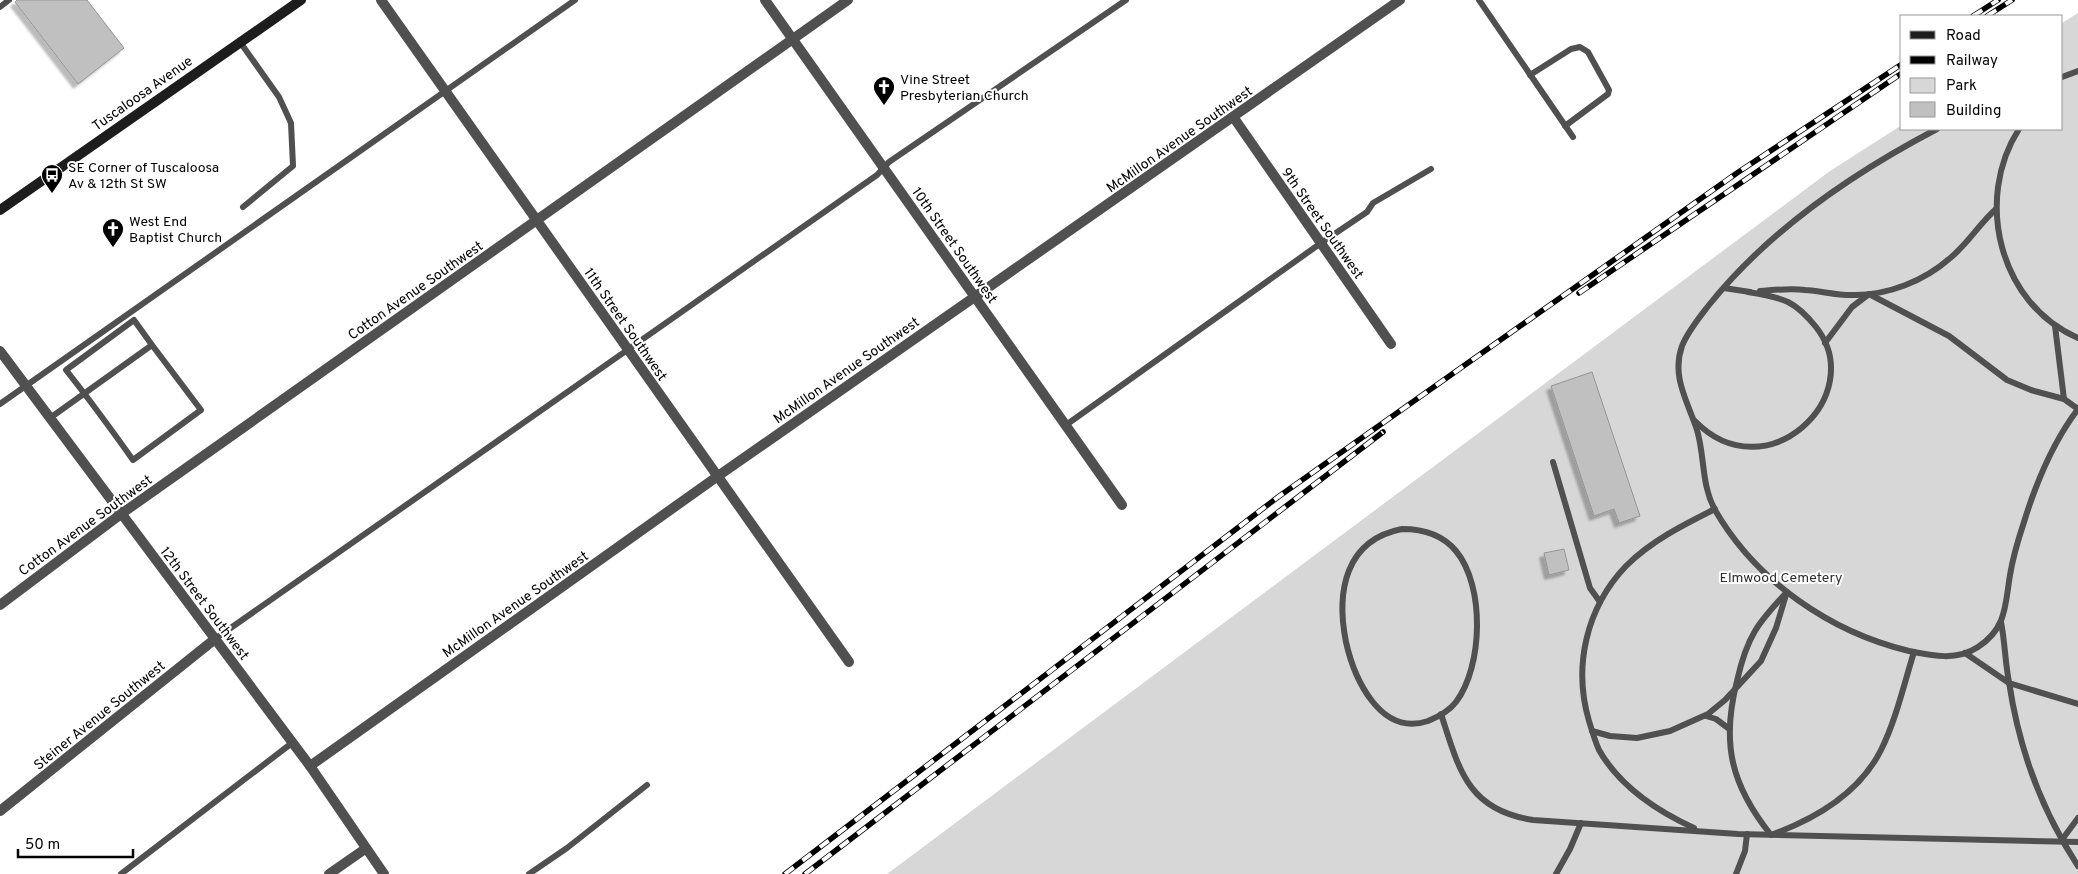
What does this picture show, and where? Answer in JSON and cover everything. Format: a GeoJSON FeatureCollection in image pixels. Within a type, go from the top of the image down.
{"type":"FeatureCollection","features":[{"type":"Feature","properties":{"kind":"street","name":"11th Street Southwest"},"geometry":{"type":"LineString","coordinates":[[382,0],[848,662]]}},
{"type":"Feature","properties":{"kind":"street","name":"10th Street Southwest"},"geometry":{"type":"LineString","coordinates":[[765,0],[1122,505]]}},
{"type":"Feature","properties":{"kind":"street","name":"Cotton Avenue Southwest"},"geometry":{"type":"LineString","coordinates":[[0,605],[121,514],[537,222],[848,0]]}},
{"type":"Feature","properties":{"kind":"street","name":"McMillon Avenue Southwest"},"geometry":{"type":"LineString","coordinates":[[310,766],[718,476],[1234,118],[1400,0]]}},
{"type":"Feature","properties":{"kind":"street","name":"Tuscaloosa Avenue"},"geometry":{"type":"LineString","coordinates":[[0,210],[294,2]]}},
{"type":"Feature","properties":{"kind":"street","name":"9th Street Southwest"},"geometry":{"type":"LineString","coordinates":[[1234,118],[1391,344]]}},
{"type":"Feature","properties":{"kind":"street","name":"12th Street Southwest"},"geometry":{"type":"LineString","coordinates":[[0,351],[310,766],[384,874]]}},
{"type":"Feature","properties":{"kind":"street","name":"Steiner Avenue Southwest"},"geometry":{"type":"LineString","coordinates":[[0,811],[215,639]]}},
{"type":"Feature","properties":{"kind":"street"},"geometry":{"type":"LineString","coordinates":[[329,874],[366,849]]}},
{"type":"Feature","properties":{"kind":"lane"},"geometry":{"type":"LineString","coordinates":[[0,7],[9,0]]}},
{"type":"Feature","properties":{"kind":"lane"},"geometry":{"type":"LineString","coordinates":[[0,404],[25,384],[575,0]]}},
{"type":"Feature","properties":{"kind":"lane"},"geometry":{"type":"LineString","coordinates":[[215,639],[626,349],[645,339],[707,293],[877,175],[889,162],[1126,0]]}},
{"type":"Feature","properties":{"kind":"lane"},"geometry":{"type":"LineString","coordinates":[[1479,0],[1573,137]]}},
{"type":"Feature","properties":{"kind":"lane"},"geometry":{"type":"LineString","coordinates":[[240,42],[279,98],[292,123],[293,166],[243,207]]}},
{"type":"Feature","properties":{"kind":"lane"},"geometry":{"type":"LineString","coordinates":[[1530,75],[1571,49],[1580,47],[1588,52],[1609,90],[1608,94],[1565,126]]}},
{"type":"Feature","properties":{"kind":"lane"},"geometry":{"type":"LineString","coordinates":[[2063,77],[2078,72]]}},
{"type":"Feature","properties":{"kind":"lane"},"geometry":{"type":"LineString","coordinates":[[1869,294],[1950,336],[2007,380],[2031,390],[2064,399],[2078,409],[2060,436],[2034,492],[2016,547],[2005,612],[2001,622],[1988,639],[1966,653],[1938,656],[1914,652],[1875,640],[1834,623],[1787,592],[1739,544],[1715,510],[1704,482],[1699,436],[1681,389],[1679,378],[1680,356],[1687,336],[1724,288],[1764,247],[1856,176],[1935,130]]}},
{"type":"Feature","properties":{"kind":"lane"},"geometry":{"type":"LineString","coordinates":[[2019,130],[2004,160],[1996,197],[2000,243],[2010,270],[2027,297],[2046,319],[2078,338]]}},
{"type":"Feature","properties":{"kind":"lane"},"geometry":{"type":"LineString","coordinates":[[1066,425],[1367,212],[1373,203],[1431,169]]}},
{"type":"Feature","properties":{"kind":"lane"},"geometry":{"type":"LineString","coordinates":[[1748,292],[1804,290],[1852,296],[1899,287],[1938,268],[1950,259],[1982,222],[1996,209]]}},
{"type":"Feature","properties":{"kind":"lane"},"geometry":{"type":"LineString","coordinates":[[1693,419],[1711,434],[1737,446],[1768,444],[1792,435],[1810,420],[1828,386],[1829,351],[1822,334],[1810,319],[1795,306],[1774,296],[1724,288]]}},
{"type":"Feature","properties":{"kind":"lane"},"geometry":{"type":"LineString","coordinates":[[1826,343],[1852,307],[1869,294]]}},
{"type":"Feature","properties":{"kind":"lane"},"geometry":{"type":"LineString","coordinates":[[134,320],[152,345],[201,410],[133,460],[66,370],[134,320]]}},
{"type":"Feature","properties":{"kind":"lane"},"geometry":{"type":"LineString","coordinates":[[2055,326],[2064,399]]}},
{"type":"Feature","properties":{"kind":"lane"},"geometry":{"type":"LineString","coordinates":[[50,418],[152,345]]}},
{"type":"Feature","properties":{"kind":"lane"},"geometry":{"type":"LineString","coordinates":[[1553,462],[1590,588],[1600,602]]}},
{"type":"Feature","properties":{"kind":"lane"},"geometry":{"type":"LineString","coordinates":[[1700,831],[1661,812],[1630,787],[1603,755],[1592,731],[1583,696],[1582,668],[1587,638],[1600,602],[1624,568],[1669,533],[1715,510]]}},
{"type":"Feature","properties":{"kind":"lane"},"geometry":{"type":"LineString","coordinates":[[1415,529],[1437,535],[1456,550],[1469,572],[1477,616],[1473,657],[1461,694],[1455,703],[1441,714],[1424,722],[1413,723],[1392,718],[1382,712],[1364,690],[1349,656],[1343,615],[1344,592],[1348,570],[1353,560],[1369,542],[1389,531],[1415,529]]}},
{"type":"Feature","properties":{"kind":"lane"},"geometry":{"type":"LineString","coordinates":[[1771,834],[1747,802],[1739,783],[1728,728],[1734,690],[1742,662],[1755,631],[1787,592]]}},
{"type":"Feature","properties":{"kind":"lane"},"geometry":{"type":"LineString","coordinates":[[1592,731],[1610,736],[1637,738],[1670,731],[1706,716],[1754,670],[1766,653],[1787,592]]}},
{"type":"Feature","properties":{"kind":"lane"},"geometry":{"type":"LineString","coordinates":[[2001,622],[2009,683],[2024,754],[2034,782],[2062,841],[2078,866]]}},
{"type":"Feature","properties":{"kind":"lane"},"geometry":{"type":"LineString","coordinates":[[1771,834],[1797,824],[1822,811],[1840,799],[1865,774],[1881,750],[1888,734],[1914,652]]}},
{"type":"Feature","properties":{"kind":"lane"},"geometry":{"type":"LineString","coordinates":[[1966,653],[2009,683],[2078,704]]}},
{"type":"Feature","properties":{"kind":"lane"},"geometry":{"type":"LineString","coordinates":[[1441,714],[1465,780],[1489,804],[1512,817],[1747,834],[2078,842]]}},
{"type":"Feature","properties":{"kind":"lane"},"geometry":{"type":"LineString","coordinates":[[1706,716],[1716,719],[1728,728]]}},
{"type":"Feature","properties":{"kind":"lane"},"geometry":{"type":"LineString","coordinates":[[121,874],[292,743]]}},
{"type":"Feature","properties":{"kind":"lane"},"geometry":{"type":"LineString","coordinates":[[529,874],[567,848],[647,785]]}},
{"type":"Feature","properties":{"kind":"lane"},"geometry":{"type":"LineString","coordinates":[[2062,841],[2078,818]]}},
{"type":"Feature","properties":{"kind":"lane"},"geometry":{"type":"LineString","coordinates":[[1556,874],[1570,849],[1581,823]]}},
{"type":"Feature","properties":{"kind":"lane"},"geometry":{"type":"LineString","coordinates":[[1736,874],[1745,851],[1747,834]]}},
{"type":"Feature","properties":{"kind":"green space","name":"Elmwood Cemetery"},"geometry":{"type":"Polygon","coordinates":[[[2078,13],[2078,874],[887,874],[1830,171],[1900,126],[1900,130],[2063,130],[2063,22],[2078,13]]]}},
{"type":"Feature","properties":{"kind":"building"},"geometry":{"type":"Polygon","coordinates":[[[17,0],[87,0],[124,48],[78,84],[15,2],[17,0]]]}},
{"type":"Feature","properties":{"kind":"building"},"geometry":{"type":"Polygon","coordinates":[[[1592,372],[1640,516],[1619,523],[1614,509],[1594,516],[1551,386],[1592,372]]]}},
{"type":"Feature","properties":{"kind":"building"},"geometry":{"type":"Polygon","coordinates":[[[1564,549],[1569,570],[1549,575],[1544,553],[1564,549]]]}},
{"type":"Feature","properties":{"kind":"railway"},"geometry":{"type":"LineString","coordinates":[[1975,15],[1998,0]]}},
{"type":"Feature","properties":{"kind":"railway"},"geometry":{"type":"LineString","coordinates":[[1989,15],[2012,0]]}},
{"type":"Feature","properties":{"kind":"railway"},"geometry":{"type":"LineString","coordinates":[[785,874],[1278,497],[1737,173],[1900,65]]}},
{"type":"Feature","properties":{"kind":"railway"},"geometry":{"type":"LineString","coordinates":[[1579,293],[1900,74]]}},
{"type":"Feature","properties":{"kind":"railway"},"geometry":{"type":"LineString","coordinates":[[805,874],[1383,432]]}},
{"type":"Feature","properties":{"kind":"place","name":"Vine Street Presbyterian Church"},"geometry":{"type":"Point","coordinates":[884,106]}},
{"type":"Feature","properties":{"kind":"place","name":"SE Corner of Tuscaloosa Av & 12th St SW"},"geometry":{"type":"Point","coordinates":[52,194]}},
{"type":"Feature","properties":{"kind":"place","name":"West End Baptist Church"},"geometry":{"type":"Point","coordinates":[113,248]}}]}
